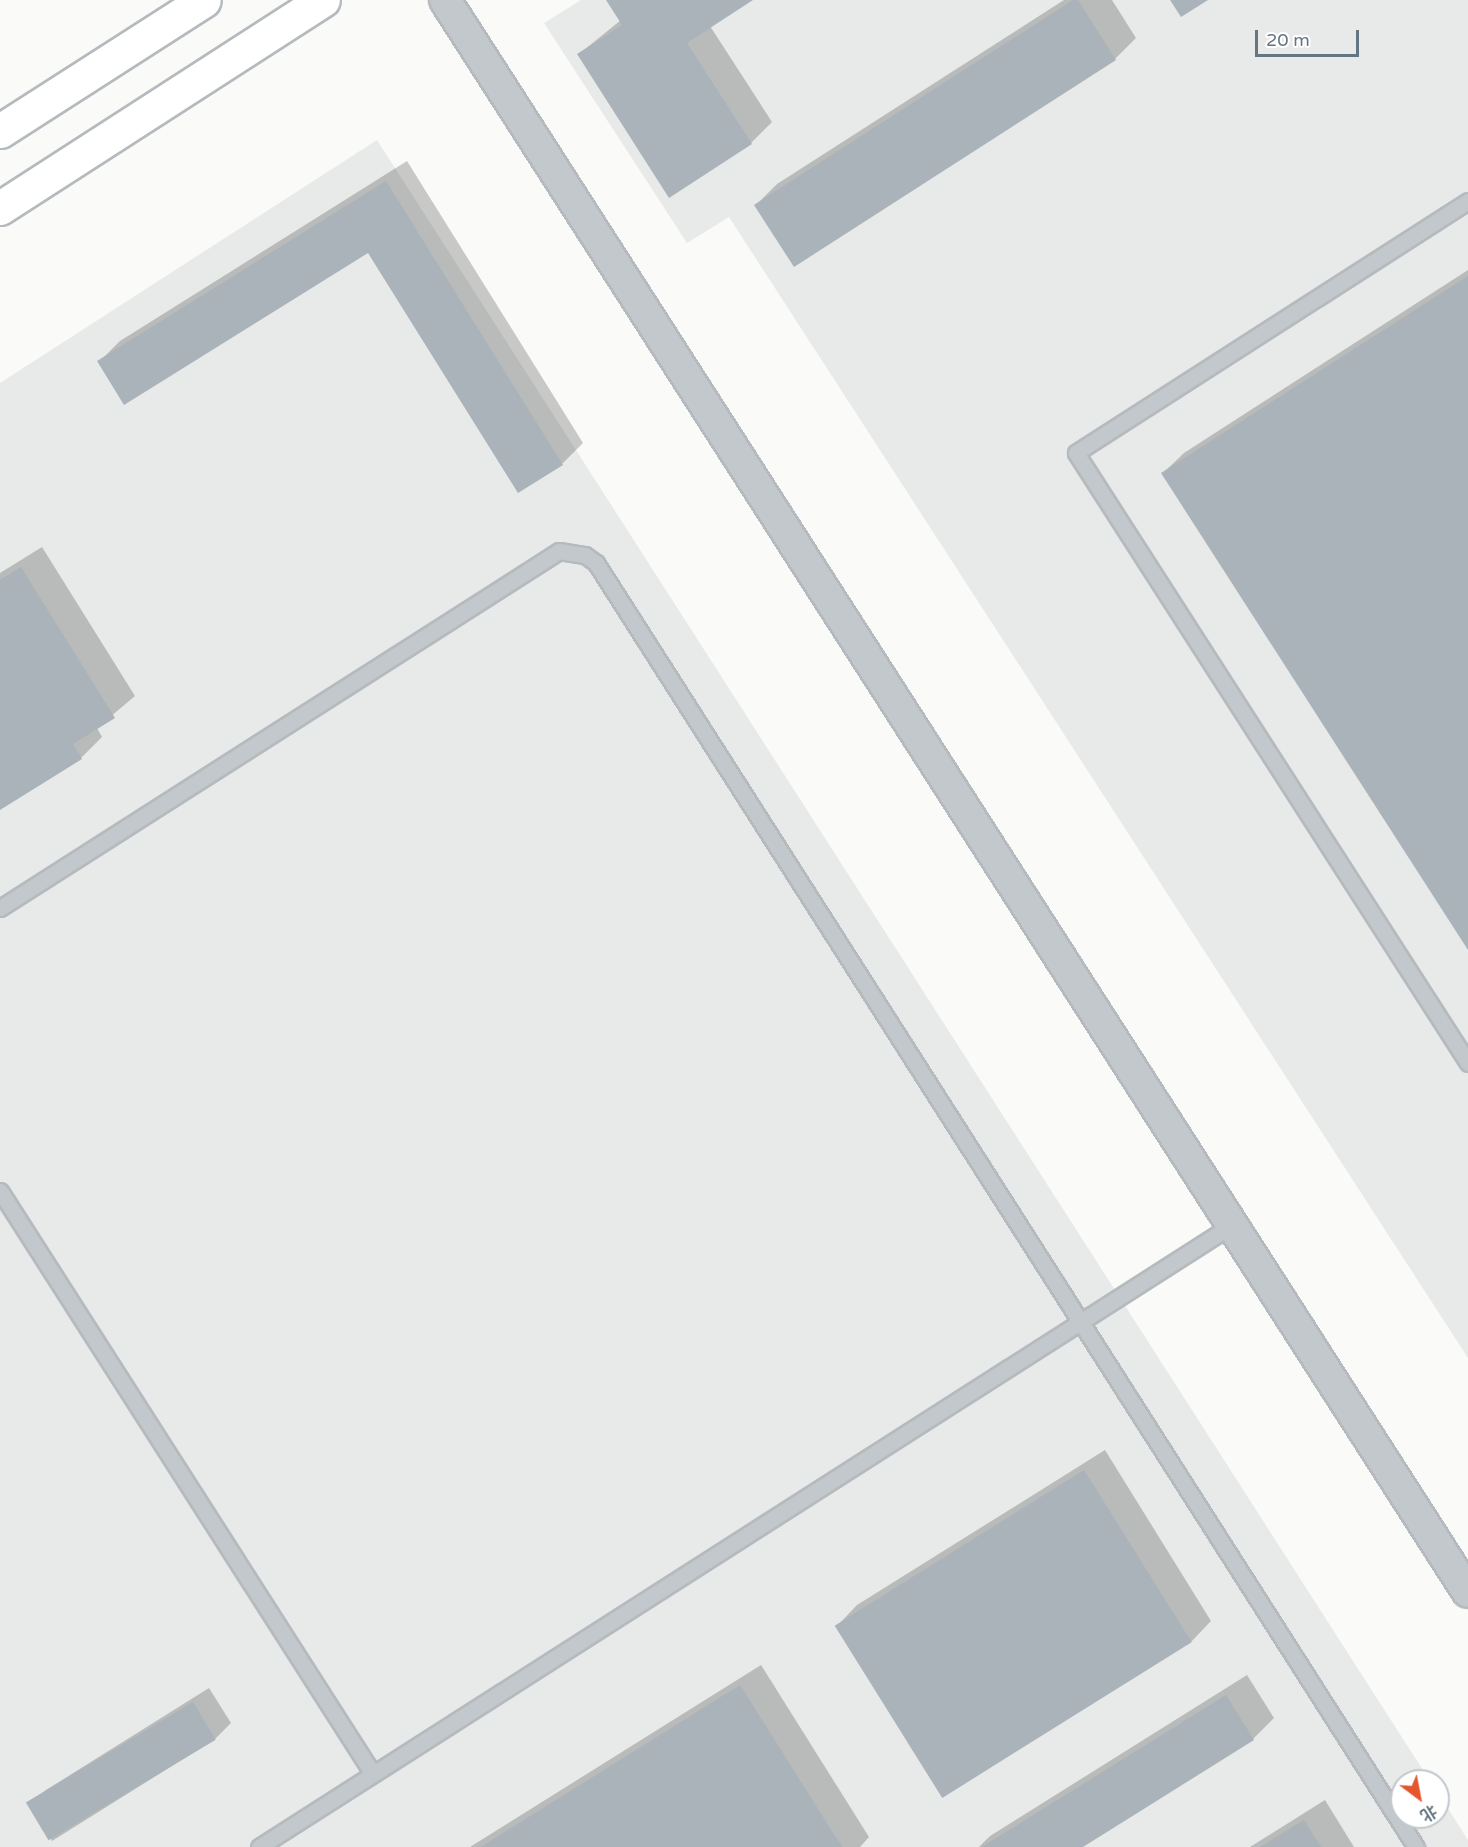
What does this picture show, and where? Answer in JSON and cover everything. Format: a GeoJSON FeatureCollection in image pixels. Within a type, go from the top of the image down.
{"type":"FeatureCollection","features":[{"type":"Feature","properties":{"kind":"main road"},"geometry":{"type":"LineString","coordinates":[[0,131],[204,0]]}},
{"type":"Feature","properties":{"kind":"main road"},"geometry":{"type":"LineString","coordinates":[[0,208],[323,0]]}},
{"type":"Feature","properties":{"kind":"street"},"geometry":{"type":"LineString","coordinates":[[445,0],[1468,1592]]}},
{"type":"Feature","properties":{"kind":"lane"},"geometry":{"type":"LineString","coordinates":[[1468,201],[1076,453],[1468,1063]]}},
{"type":"Feature","properties":{"kind":"lane"},"geometry":{"type":"LineString","coordinates":[[0,908],[559,551],[585,555],[603,573],[1416,1847]]}},
{"type":"Feature","properties":{"kind":"lane"},"geometry":{"type":"LineString","coordinates":[[0,1191],[373,1774]]}},
{"type":"Feature","properties":{"kind":"lane"},"geometry":{"type":"LineString","coordinates":[[260,1847],[279,1842],[373,1774],[1232,1225]]}},
{"type":"Feature","properties":{"kind":"shaded area"},"geometry":{"type":"Polygon","coordinates":[[[581,0],[1468,0],[1468,1358],[729,217],[687,243],[544,23],[581,0]]]}},
{"type":"Feature","properties":{"kind":"shaded area"},"geometry":{"type":"Polygon","coordinates":[[[377,140],[1422,1769],[1390,1769],[1390,1829],[1450,1829],[1450,1812],[1468,1840],[1468,1847],[0,1847],[0,383],[377,140]]]}},
{"type":"Feature","properties":{"kind":"building"},"geometry":{"type":"Polygon","coordinates":[[[606,0],[753,0],[687,43],[752,144],[669,198],[577,54],[622,25],[606,0]]]}},
{"type":"Feature","properties":{"kind":"building"},"geometry":{"type":"Polygon","coordinates":[[[1073,0],[1078,0],[1116,60],[794,267],[754,205],[1073,0]]]}},
{"type":"Feature","properties":{"kind":"building"},"geometry":{"type":"Polygon","coordinates":[[[1170,0],[1208,0],[1181,17],[1170,0]]]}},
{"type":"Feature","properties":{"kind":"building"},"geometry":{"type":"Polygon","coordinates":[[[386,181],[563,465],[518,493],[368,253],[124,405],[97,361],[386,181]]]}},
{"type":"Feature","properties":{"kind":"building"},"geometry":{"type":"Polygon","coordinates":[[[1468,276],[1468,950],[1161,473],[1468,276]]]}},
{"type":"Feature","properties":{"kind":"building"},"geometry":{"type":"Polygon","coordinates":[[[21,567],[115,718],[73,744],[82,759],[0,810],[0,580],[21,567]]]}},
{"type":"Feature","properties":{"kind":"building"},"geometry":{"type":"Polygon","coordinates":[[[1084,1470],[1192,1642],[942,1798],[835,1626],[1084,1470]]]}},
{"type":"Feature","properties":{"kind":"building"},"geometry":{"type":"Polygon","coordinates":[[[740,1685],[842,1847],[481,1847],[740,1685]]]}},
{"type":"Feature","properties":{"kind":"building"},"geometry":{"type":"Polygon","coordinates":[[[1226,1695],[1254,1740],[1083,1847],[982,1847],[1226,1695]]]}},
{"type":"Feature","properties":{"kind":"building"},"geometry":{"type":"Polygon","coordinates":[[[193,1702],[216,1740],[49,1840],[26,1802],[193,1702]]]}},
{"type":"Feature","properties":{"kind":"building"},"geometry":{"type":"Polygon","coordinates":[[[1304,1820],[1321,1847],[1260,1847],[1304,1820]]]}}]}
